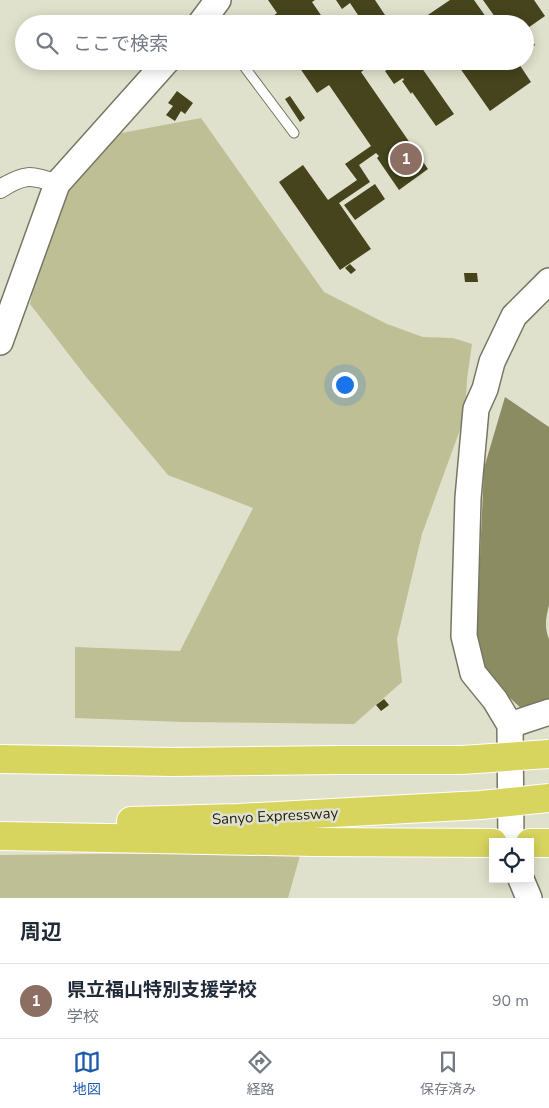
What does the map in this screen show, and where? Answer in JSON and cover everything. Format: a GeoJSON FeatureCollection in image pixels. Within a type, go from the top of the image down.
{"type":"FeatureCollection","features":[{"type":"Feature","properties":{"kind":"highway"},"geometry":{"type":"LineString","coordinates":[[0,759],[173,762],[462,760],[549,754]]}},
{"type":"Feature","properties":{"kind":"highway","name":"Sanyo Expressway"},"geometry":{"type":"LineString","coordinates":[[0,822],[238,818],[482,805],[549,798]]}},
{"type":"Feature","properties":{"kind":"highway"},"geometry":{"type":"LineString","coordinates":[[0,836],[315,842],[489,843]]}},
{"type":"Feature","properties":{"kind":"highway"},"geometry":{"type":"LineString","coordinates":[[534,843],[549,843]]}},
{"type":"Feature","properties":{"kind":"street"},"geometry":{"type":"LineString","coordinates":[[0,342],[57,184],[159,70]]}},
{"type":"Feature","properties":{"kind":"street"},"geometry":{"type":"LineString","coordinates":[[0,189],[22,178],[36,176],[57,184]]}},
{"type":"Feature","properties":{"kind":"street"},"geometry":{"type":"LineString","coordinates":[[512,838],[510,726],[495,700],[473,673],[464,636],[466,534],[476,409],[485,389],[492,362],[514,316],[549,280]]}},
{"type":"Feature","properties":{"kind":"street"},"geometry":{"type":"LineString","coordinates":[[510,726],[549,712]]}},
{"type":"Feature","properties":{"kind":"lane"},"geometry":{"type":"LineString","coordinates":[[247,70],[294,133]]}},
{"type":"Feature","properties":{"kind":"shaded area"},"geometry":{"type":"Polygon","coordinates":[[[201,118],[324,292],[387,324],[423,337],[453,338],[472,344],[467,379],[465,416],[422,534],[397,639],[402,682],[354,724],[183,722],[75,718],[75,647],[180,651],[253,508],[168,475],[87,378],[30,304],[51,206],[111,135],[201,118]]]}},
{"type":"Feature","properties":{"kind":"shaded area"},"geometry":{"type":"Polygon","coordinates":[[[505,397],[549,427],[549,605],[546,630],[549,639],[549,700],[521,708],[501,690],[484,670],[476,648],[484,468],[505,397]]]}},
{"type":"Feature","properties":{"kind":"shaded area"},"geometry":{"type":"Polygon","coordinates":[[[301,852],[288,898],[0,898],[0,855],[301,852]]]}},
{"type":"Feature","properties":{"kind":"building"},"geometry":{"type":"Polygon","coordinates":[[[268,0],[315,0],[312,2],[321,15],[274,15],[277,13],[268,0]]]}},
{"type":"Feature","properties":{"kind":"building"},"geometry":{"type":"Polygon","coordinates":[[[336,0],[375,0],[385,15],[358,15],[350,3],[342,9],[336,0]]]}},
{"type":"Feature","properties":{"kind":"building"},"geometry":{"type":"Polygon","coordinates":[[[450,0],[474,0],[485,15],[428,15],[450,0]]]}},
{"type":"Feature","properties":{"kind":"building"},"geometry":{"type":"Polygon","coordinates":[[[483,0],[534,0],[545,16],[534,24],[534,15],[494,15],[483,0]]]}},
{"type":"Feature","properties":{"kind":"building"},"geometry":{"type":"Polygon","coordinates":[[[301,70],[364,70],[361,72],[428,169],[399,190],[377,158],[379,156],[376,153],[359,165],[370,182],[339,203],[371,249],[340,270],[279,182],[303,165],[328,200],[357,180],[345,164],[371,146],[329,85],[317,93],[301,70]]]}},
{"type":"Feature","properties":{"kind":"building"},"geometry":{"type":"Polygon","coordinates":[[[423,70],[454,114],[436,126],[402,81],[404,80],[403,78],[394,84],[385,71],[423,70]]]}},
{"type":"Feature","properties":{"kind":"building"},"geometry":{"type":"Polygon","coordinates":[[[461,70],[523,70],[531,82],[490,111],[461,70]]]}},
{"type":"Feature","properties":{"kind":"building"},"geometry":{"type":"Polygon","coordinates":[[[177,91],[193,103],[185,114],[181,111],[175,121],[166,115],[173,106],[168,103],[177,91]]]}},
{"type":"Feature","properties":{"kind":"building"},"geometry":{"type":"Polygon","coordinates":[[[290,96],[305,118],[300,122],[285,99],[290,96]]]}},
{"type":"Feature","properties":{"kind":"building"},"geometry":{"type":"Polygon","coordinates":[[[375,184],[385,199],[355,220],[344,205],[375,184]]]}},
{"type":"Feature","properties":{"kind":"building"},"geometry":{"type":"Polygon","coordinates":[[[350,264],[356,270],[351,274],[345,268],[350,264]]]}},
{"type":"Feature","properties":{"kind":"building"},"geometry":{"type":"Polygon","coordinates":[[[464,273],[477,273],[478,282],[465,282],[464,273]]]}},
{"type":"Feature","properties":{"kind":"building"},"geometry":{"type":"Polygon","coordinates":[[[384,699],[389,705],[381,711],[376,705],[384,699]]]}},
{"type":"Feature","properties":{"kind":"place","name":"県立福山特別支援学校"},"geometry":{"type":"Point","coordinates":[406,159]}}]}
